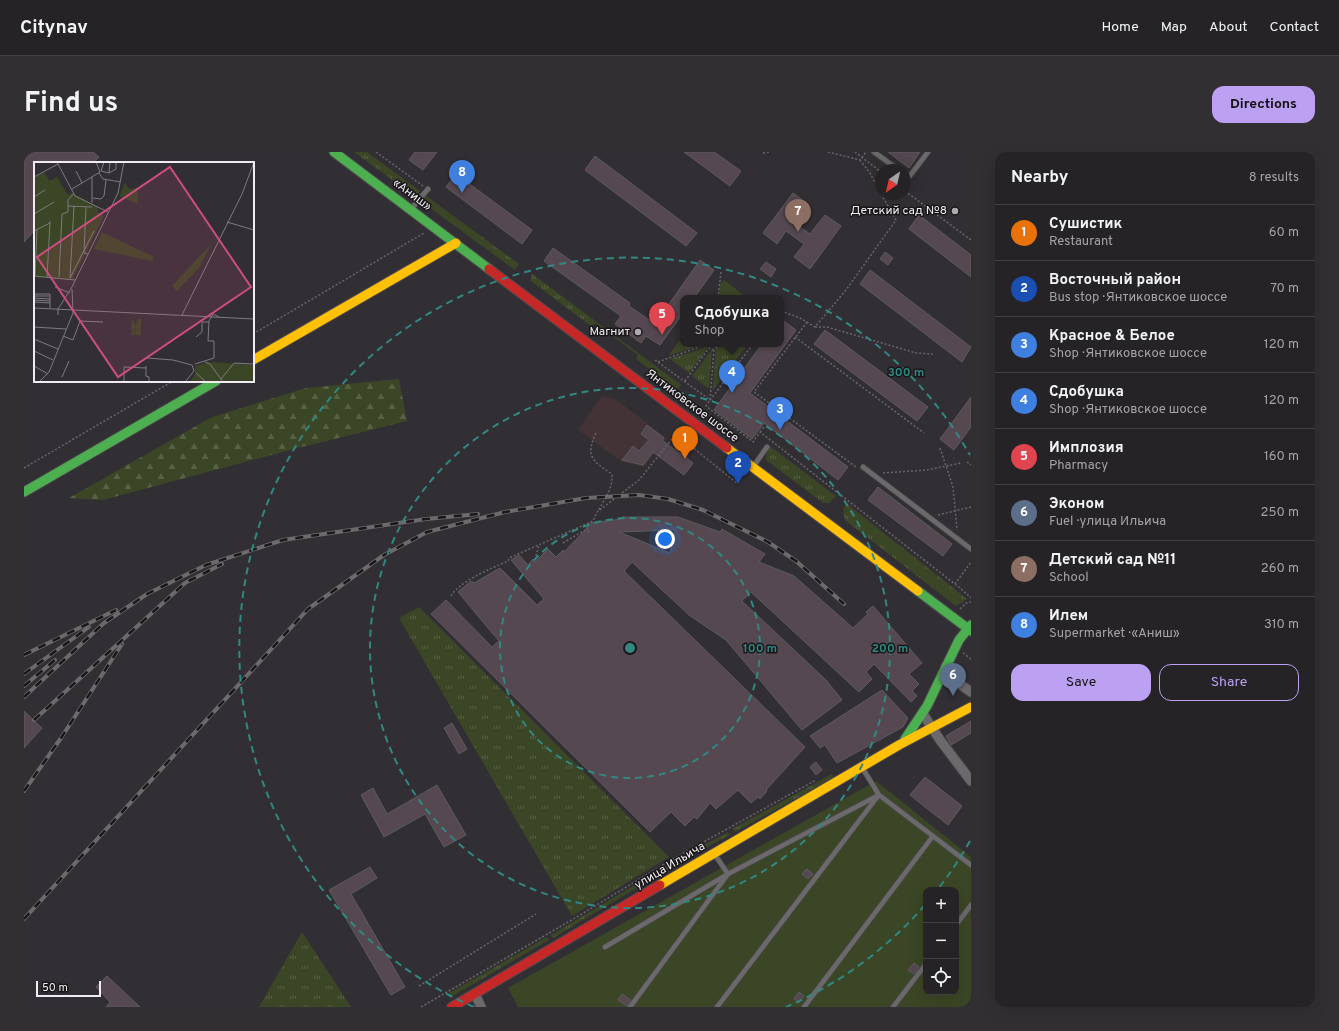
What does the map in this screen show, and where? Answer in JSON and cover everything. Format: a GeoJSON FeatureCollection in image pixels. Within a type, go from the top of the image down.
{"type":"FeatureCollection","features":[{"type":"Feature","properties":{"kind":"street","name":"«Аниш»"},"geometry":{"type":"LineString","coordinates":[[334,152],[475,258]]}},
{"type":"Feature","properties":{"kind":"street"},"geometry":{"type":"LineString","coordinates":[[254,359],[456,243]]}},
{"type":"Feature","properties":{"kind":"street","name":"Янтиковское шоссе"},"geometry":{"type":"LineString","coordinates":[[475,258],[970,628]]}},
{"type":"Feature","properties":{"kind":"street"},"geometry":{"type":"LineString","coordinates":[[24,492],[214,382]]}},
{"type":"Feature","properties":{"kind":"street","name":"улица Ильича"},"geometry":{"type":"LineString","coordinates":[[899,745],[923,714],[955,647],[970,628]]}},
{"type":"Feature","properties":{"kind":"street"},"geometry":{"type":"LineString","coordinates":[[946,666],[963,686],[971,692]]}},
{"type":"Feature","properties":{"kind":"street","name":"улица Ильича"},"geometry":{"type":"LineString","coordinates":[[452,1007],[899,745],[971,707]]}},
{"type":"Feature","properties":{"kind":"street"},"geometry":{"type":"LineString","coordinates":[[923,714],[971,781]]}},
{"type":"Feature","properties":{"kind":"street"},"geometry":{"type":"LineString","coordinates":[[475,994],[481,1007]]}},
{"type":"Feature","properties":{"kind":"lane"},"geometry":{"type":"LineString","coordinates":[[874,152],[891,164]]}},
{"type":"Feature","properties":{"kind":"lane"},"geometry":{"type":"LineString","coordinates":[[911,174],[928,152]]}},
{"type":"Feature","properties":{"kind":"lane"},"geometry":{"type":"LineString","coordinates":[[411,210],[428,189]]}},
{"type":"Feature","properties":{"kind":"lane"},"geometry":{"type":"LineString","coordinates":[[753,467],[767,446]]}},
{"type":"Feature","properties":{"kind":"lane"},"geometry":{"type":"LineString","coordinates":[[862,469],[872,473],[971,549]]}},
{"type":"Feature","properties":{"kind":"lane"},"geometry":{"type":"LineString","coordinates":[[862,767],[879,795],[971,865]]}},
{"type":"Feature","properties":{"kind":"lane"},"geometry":{"type":"LineString","coordinates":[[605,947],[728,874],[879,795]]}},
{"type":"Feature","properties":{"kind":"lane"},"geometry":{"type":"LineString","coordinates":[[717,1007],[879,795]]}},
{"type":"Feature","properties":{"kind":"lane"},"geometry":{"type":"LineString","coordinates":[[804,1007],[933,836]]}},
{"type":"Feature","properties":{"kind":"lane"},"geometry":{"type":"LineString","coordinates":[[714,854],[728,874]]}},
{"type":"Feature","properties":{"kind":"lane"},"geometry":{"type":"LineString","coordinates":[[630,1007],[728,874]]}},
{"type":"Feature","properties":{"kind":"lane"},"geometry":{"type":"LineString","coordinates":[[958,923],[971,905]]}},
{"type":"Feature","properties":{"kind":"lane"},"geometry":{"type":"LineString","coordinates":[[893,1007],[923,968]]}},
{"type":"Feature","properties":{"kind":"path"},"geometry":{"type":"LineString","coordinates":[[376,152],[428,189]]}},
{"type":"Feature","properties":{"kind":"path"},"geometry":{"type":"LineString","coordinates":[[763,152],[769,152]]}},
{"type":"Feature","properties":{"kind":"path"},"geometry":{"type":"LineString","coordinates":[[828,152],[860,160],[875,183]]}},
{"type":"Feature","properties":{"kind":"path"},"geometry":{"type":"LineString","coordinates":[[855,152],[875,167]]}},
{"type":"Feature","properties":{"kind":"path"},"geometry":{"type":"LineString","coordinates":[[860,160],[866,152]]}},
{"type":"Feature","properties":{"kind":"path"},"geometry":{"type":"LineString","coordinates":[[911,195],[971,240]]}},
{"type":"Feature","properties":{"kind":"path"},"geometry":{"type":"LineString","coordinates":[[815,327],[846,290],[896,220],[884,200]]}},
{"type":"Feature","properties":{"kind":"path"},"geometry":{"type":"LineString","coordinates":[[254,333],[434,227]]}},
{"type":"Feature","properties":{"kind":"path"},"geometry":{"type":"LineString","coordinates":[[718,295],[721,272]]}},
{"type":"Feature","properties":{"kind":"path"},"geometry":{"type":"LineString","coordinates":[[784,312],[815,327],[827,327],[916,353],[933,354]]}},
{"type":"Feature","properties":{"kind":"path"},"geometry":{"type":"LineString","coordinates":[[807,322],[754,392],[862,469]]}},
{"type":"Feature","properties":{"kind":"path"},"geometry":{"type":"LineString","coordinates":[[795,337],[924,433]]}},
{"type":"Feature","properties":{"kind":"path"},"geometry":{"type":"LineString","coordinates":[[658,362],[699,347]]}},
{"type":"Feature","properties":{"kind":"path"},"geometry":{"type":"LineString","coordinates":[[710,400],[714,350],[716,347]]}},
{"type":"Feature","properties":{"kind":"path"},"geometry":{"type":"LineString","coordinates":[[750,347],[706,406],[753,442],[764,427]]}},
{"type":"Feature","properties":{"kind":"path"},"geometry":{"type":"LineString","coordinates":[[685,381],[709,348],[714,350]]}},
{"type":"Feature","properties":{"kind":"path"},"geometry":{"type":"LineString","coordinates":[[655,360],[710,400]]}},
{"type":"Feature","properties":{"kind":"path"},"geometry":{"type":"LineString","coordinates":[[24,468],[170,382]]}},
{"type":"Feature","properties":{"kind":"path"},"geometry":{"type":"LineString","coordinates":[[760,432],[971,598]]}},
{"type":"Feature","properties":{"kind":"path"},"geometry":{"type":"LineString","coordinates":[[452,596],[454,591],[464,583],[508,561],[509,558],[593,520],[610,490],[613,481],[612,474],[591,456],[589,449],[596,433]]}},
{"type":"Feature","properties":{"kind":"path"},"geometry":{"type":"LineString","coordinates":[[597,512],[639,480],[672,439],[681,438],[738,484]]}},
{"type":"Feature","properties":{"kind":"path"},"geometry":{"type":"LineString","coordinates":[[940,448],[953,487],[958,539]]}},
{"type":"Feature","properties":{"kind":"path"},"geometry":{"type":"LineString","coordinates":[[967,462],[971,465]]}},
{"type":"Feature","properties":{"kind":"path"},"geometry":{"type":"LineString","coordinates":[[872,473],[897,473],[961,463]]}},
{"type":"Feature","properties":{"kind":"path"},"geometry":{"type":"LineString","coordinates":[[930,518],[955,510],[971,508]]}},
{"type":"Feature","properties":{"kind":"path"},"geometry":{"type":"LineString","coordinates":[[588,523],[587,530],[590,534]]}},
{"type":"Feature","properties":{"kind":"path"},"geometry":{"type":"LineString","coordinates":[[563,543],[587,530]]}},
{"type":"Feature","properties":{"kind":"path"},"geometry":{"type":"LineString","coordinates":[[536,556],[539,545]]}},
{"type":"Feature","properties":{"kind":"path"},"geometry":{"type":"LineString","coordinates":[[955,584],[971,562]]}},
{"type":"Feature","properties":{"kind":"path"},"geometry":{"type":"LineString","coordinates":[[960,609],[966,603],[971,602]]}},
{"type":"Feature","properties":{"kind":"path"},"geometry":{"type":"LineString","coordinates":[[421,1007],[570,921],[678,856],[821,778]]}},
{"type":"Feature","properties":{"kind":"path"},"geometry":{"type":"LineString","coordinates":[[419,986],[536,914]]}},
{"type":"Feature","properties":{"kind":"shaded area"},"geometry":{"type":"Polygon","coordinates":[[[602,396],[617,400],[666,438],[644,467],[622,462],[578,430],[602,396]]]}},
{"type":"Feature","properties":{"kind":"green space"},"geometry":{"type":"Polygon","coordinates":[[[354,152],[367,152],[420,191],[416,197],[354,152]]]}},
{"type":"Feature","properties":{"kind":"green space"},"geometry":{"type":"Polygon","coordinates":[[[425,195],[519,264],[515,270],[422,202],[425,195]]]}},
{"type":"Feature","properties":{"kind":"green space"},"geometry":{"type":"Polygon","coordinates":[[[531,273],[681,385],[677,390],[636,359],[638,355],[595,323],[591,326],[531,281],[531,273]]]}},
{"type":"Feature","properties":{"kind":"green space"},"geometry":{"type":"Polygon","coordinates":[[[724,280],[743,295],[719,295],[720,285],[724,280]]]}},
{"type":"Feature","properties":{"kind":"green space"},"geometry":{"type":"Polygon","coordinates":[[[680,340],[680,347],[695,347],[668,356],[680,340]]]}},
{"type":"Feature","properties":{"kind":"green space"},"geometry":{"type":"Polygon","coordinates":[[[706,347],[708,347],[689,373],[670,359],[706,347]]]}},
{"type":"Feature","properties":{"kind":"green space"},"geometry":{"type":"Polygon","coordinates":[[[716,347],[746,347],[713,390],[716,347]]]}},
{"type":"Feature","properties":{"kind":"green space"},"geometry":{"type":"Polygon","coordinates":[[[712,349],[709,389],[692,376],[712,349]]]}},
{"type":"Feature","properties":{"kind":"green space"},"geometry":{"type":"Polygon","coordinates":[[[399,379],[407,421],[290,450],[103,500],[69,498],[212,417],[306,388],[399,379]]]}},
{"type":"Feature","properties":{"kind":"green space"},"geometry":{"type":"Polygon","coordinates":[[[771,447],[836,496],[829,503],[823,503],[766,460],[767,451],[771,447]]]}},
{"type":"Feature","properties":{"kind":"green space"},"geometry":{"type":"Polygon","coordinates":[[[846,503],[967,599],[956,606],[846,521],[843,512],[846,503]]]}},
{"type":"Feature","properties":{"kind":"green space"},"geometry":{"type":"Polygon","coordinates":[[[419,607],[669,857],[572,916],[399,618],[419,607]]]}},
{"type":"Feature","properties":{"kind":"green space"},"geometry":{"type":"Polygon","coordinates":[[[832,774],[834,778],[735,832],[732,829],[832,774]]]}},
{"type":"Feature","properties":{"kind":"green space"},"geometry":{"type":"Polygon","coordinates":[[[876,781],[971,857],[971,1007],[518,1007],[508,988],[876,781]]]}},
{"type":"Feature","properties":{"kind":"green space"},"geometry":{"type":"Polygon","coordinates":[[[728,832],[730,835],[684,859],[682,857],[728,832]]]}},
{"type":"Feature","properties":{"kind":"green space"},"geometry":{"type":"Polygon","coordinates":[[[678,859],[680,862],[553,938],[551,935],[678,859]]]}},
{"type":"Feature","properties":{"kind":"green space"},"geometry":{"type":"Polygon","coordinates":[[[302,932],[351,1007],[259,1007],[302,932]]]}},
{"type":"Feature","properties":{"kind":"green space"},"geometry":{"type":"Polygon","coordinates":[[[547,937],[549,940],[451,997],[449,993],[547,937]]]}},
{"type":"Feature","properties":{"kind":"building"},"geometry":{"type":"Polygon","coordinates":[[[24,152],[93,152],[99,157],[94,162],[34,162],[34,231],[24,242],[24,152]]]}},
{"type":"Feature","properties":{"kind":"building"},"geometry":{"type":"Polygon","coordinates":[[[415,152],[437,152],[423,170],[409,160],[415,152]]]}},
{"type":"Feature","properties":{"kind":"building"},"geometry":{"type":"Polygon","coordinates":[[[684,152],[714,152],[741,171],[730,186],[684,152]]]}},
{"type":"Feature","properties":{"kind":"building"},"geometry":{"type":"Polygon","coordinates":[[[888,152],[920,152],[911,165],[904,164],[888,152]]]}},
{"type":"Feature","properties":{"kind":"building"},"geometry":{"type":"Polygon","coordinates":[[[595,156],[697,233],[686,246],[585,170],[595,156]]]}},
{"type":"Feature","properties":{"kind":"building"},"geometry":{"type":"Polygon","coordinates":[[[456,174],[532,230],[522,244],[446,187],[456,174]]]}},
{"type":"Feature","properties":{"kind":"building"},"geometry":{"type":"Polygon","coordinates":[[[793,193],[808,204],[794,223],[810,234],[825,215],[841,226],[810,269],[794,257],[804,244],[786,231],[777,244],[763,233],[793,193]]]}},
{"type":"Feature","properties":{"kind":"building"},"geometry":{"type":"Polygon","coordinates":[[[919,215],[971,255],[971,277],[909,229],[919,215]]]}},
{"type":"Feature","properties":{"kind":"building"},"geometry":{"type":"Polygon","coordinates":[[[553,248],[630,303],[629,306],[655,324],[700,260],[714,270],[696,295],[680,295],[680,317],[660,345],[646,336],[641,343],[615,324],[621,316],[544,261],[553,248]]]}},
{"type":"Feature","properties":{"kind":"building"},"geometry":{"type":"Polygon","coordinates":[[[885,252],[893,258],[888,265],[880,259],[885,252]]]}},
{"type":"Feature","properties":{"kind":"building"},"geometry":{"type":"Polygon","coordinates":[[[766,262],[776,269],[771,277],[760,269],[766,262]]]}},
{"type":"Feature","properties":{"kind":"building"},"geometry":{"type":"Polygon","coordinates":[[[870,270],[971,347],[962,362],[860,284],[870,270]]]}},
{"type":"Feature","properties":{"kind":"building"},"geometry":{"type":"Polygon","coordinates":[[[784,321],[796,330],[784,346],[784,321]]]}},
{"type":"Feature","properties":{"kind":"building"},"geometry":{"type":"Polygon","coordinates":[[[825,330],[928,407],[917,421],[814,344],[825,330]]]}},
{"type":"Feature","properties":{"kind":"building"},"geometry":{"type":"Polygon","coordinates":[[[760,347],[784,347],[750,393],[848,467],[838,480],[764,423],[752,439],[714,410],[760,347]]]}},
{"type":"Feature","properties":{"kind":"building"},"geometry":{"type":"Polygon","coordinates":[[[971,397],[971,427],[954,450],[940,439],[971,397]]]}},
{"type":"Feature","properties":{"kind":"building"},"geometry":{"type":"Polygon","coordinates":[[[647,425],[664,438],[662,440],[693,463],[684,475],[653,452],[643,465],[622,460],[633,446],[639,451],[649,440],[641,434],[647,425]]]}},
{"type":"Feature","properties":{"kind":"building"},"geometry":{"type":"Polygon","coordinates":[[[878,487],[952,544],[943,556],[868,500],[878,487]]]}},
{"type":"Feature","properties":{"kind":"building"},"geometry":{"type":"Polygon","coordinates":[[[622,517],[678,517],[720,532],[722,529],[765,554],[759,562],[794,576],[853,628],[868,614],[866,612],[873,606],[922,663],[909,674],[919,684],[912,691],[917,696],[911,702],[874,664],[866,672],[872,679],[859,692],[751,592],[742,601],[826,680],[842,700],[802,730],[726,640],[689,615],[632,562],[624,571],[805,747],[766,790],[767,791],[760,799],[758,797],[751,803],[738,790],[716,809],[710,803],[697,819],[694,817],[685,826],[671,812],[650,832],[431,614],[446,600],[492,647],[499,641],[458,592],[471,581],[474,583],[500,568],[537,605],[544,599],[511,560],[519,555],[528,565],[533,559],[535,562],[548,549],[556,557],[563,550],[564,552],[590,525],[590,523],[622,519],[622,517]],[[675,530],[619,532],[670,553],[675,530]]]}},
{"type":"Feature","properties":{"kind":"building"},"geometry":{"type":"Polygon","coordinates":[[[882,690],[908,718],[903,727],[837,763],[825,745],[820,748],[810,736],[882,690]]]}},
{"type":"Feature","properties":{"kind":"building"},"geometry":{"type":"Polygon","coordinates":[[[24,711],[42,728],[24,748],[24,711]]]}},
{"type":"Feature","properties":{"kind":"building"},"geometry":{"type":"Polygon","coordinates":[[[971,721],[971,733],[951,745],[946,736],[971,721]]]}},
{"type":"Feature","properties":{"kind":"building"},"geometry":{"type":"Polygon","coordinates":[[[452,723],[467,749],[459,754],[444,728],[452,723]]]}},
{"type":"Feature","properties":{"kind":"building"},"geometry":{"type":"Polygon","coordinates":[[[816,762],[822,770],[816,775],[810,767],[816,762]]]}},
{"type":"Feature","properties":{"kind":"building"},"geometry":{"type":"Polygon","coordinates":[[[925,777],[962,806],[948,825],[910,795],[925,777]]]}},
{"type":"Feature","properties":{"kind":"building"},"geometry":{"type":"Polygon","coordinates":[[[437,785],[466,835],[444,847],[425,814],[384,837],[361,795],[373,788],[387,814],[437,785]]]}},
{"type":"Feature","properties":{"kind":"building"},"geometry":{"type":"Polygon","coordinates":[[[370,867],[377,878],[351,894],[405,987],[391,995],[329,890],[370,867]]]}},
{"type":"Feature","properties":{"kind":"building"},"geometry":{"type":"Polygon","coordinates":[[[807,869],[813,874],[808,879],[802,874],[807,869]]]}},
{"type":"Feature","properties":{"kind":"building"},"geometry":{"type":"Polygon","coordinates":[[[914,963],[919,967],[914,974],[908,970],[914,963]]]}},
{"type":"Feature","properties":{"kind":"building"},"geometry":{"type":"Polygon","coordinates":[[[107,976],[140,1007],[106,1007],[110,1002],[96,987],[107,976]]]}},
{"type":"Feature","properties":{"kind":"building"},"geometry":{"type":"Polygon","coordinates":[[[799,992],[804,996],[799,1003],[794,999],[799,992]]]}},
{"type":"Feature","properties":{"kind":"building"},"geometry":{"type":"Polygon","coordinates":[[[622,994],[631,1000],[627,1006],[618,1000],[622,994]]]}},
{"type":"Feature","properties":{"kind":"railway"},"geometry":{"type":"LineString","coordinates":[[24,919],[308,609],[384,555],[427,532],[505,512],[586,498],[639,495],[668,499],[703,510],[768,542],[796,561],[844,604]]}},
{"type":"Feature","properties":{"kind":"railway"},"geometry":{"type":"LineString","coordinates":[[24,697],[104,623],[147,594],[206,565],[283,540],[426,519],[478,514]]}},
{"type":"Feature","properties":{"kind":"railway"},"geometry":{"type":"LineString","coordinates":[[34,720],[185,583],[222,564]]}},
{"type":"Feature","properties":{"kind":"railway"},"geometry":{"type":"LineString","coordinates":[[24,655],[116,610]]}},
{"type":"Feature","properties":{"kind":"railway"},"geometry":{"type":"LineString","coordinates":[[24,674],[89,627]]}},
{"type":"Feature","properties":{"kind":"railway"},"geometry":{"type":"LineString","coordinates":[[24,791],[61,738],[122,644]]}},
{"type":"Feature","properties":{"kind":"railway"},"geometry":{"type":"LineString","coordinates":[[24,686],[55,660]]}},
{"type":"Feature","properties":{"kind":"traffic: fast"},"geometry":{"type":"LineString","coordinates":[[334,152],[489,269]]}},
{"type":"Feature","properties":{"kind":"traffic: fast"},"geometry":{"type":"LineString","coordinates":[[24,492],[214,382]]}},
{"type":"Feature","properties":{"kind":"traffic: fast"},"geometry":{"type":"LineString","coordinates":[[918,591],[971,631]]}},
{"type":"Feature","properties":{"kind":"traffic: fast"},"geometry":{"type":"LineString","coordinates":[[905,739],[927,706],[959,640],[971,625]]}},
{"type":"Feature","properties":{"kind":"traffic: slow"},"geometry":{"type":"LineString","coordinates":[[254,359],[456,243]]}},
{"type":"Feature","properties":{"kind":"traffic: slow"},"geometry":{"type":"LineString","coordinates":[[727,448],[918,591]]}},
{"type":"Feature","properties":{"kind":"traffic: slow"},"geometry":{"type":"LineString","coordinates":[[660,885],[899,745],[971,707]]}},
{"type":"Feature","properties":{"kind":"traffic: jam"},"geometry":{"type":"LineString","coordinates":[[489,269],[727,448]]}},
{"type":"Feature","properties":{"kind":"traffic: jam"},"geometry":{"type":"LineString","coordinates":[[452,1007],[660,885]]}},
{"type":"Feature","properties":{"kind":"place","name":"Илем"},"geometry":{"type":"Point","coordinates":[462,193]}},
{"type":"Feature","properties":{"kind":"place","name":"Детский сад №8"},"geometry":{"type":"Point","coordinates":[955,211]}},
{"type":"Feature","properties":{"kind":"place","name":"Детский сад №11"},"geometry":{"type":"Point","coordinates":[798,232]}},
{"type":"Feature","properties":{"kind":"place","name":"Магнит"},"geometry":{"type":"Point","coordinates":[638,332]}},
{"type":"Feature","properties":{"kind":"place","name":"Имплозия"},"geometry":{"type":"Point","coordinates":[662,335]}},
{"type":"Feature","properties":{"kind":"place","name":"Сдобушка"},"geometry":{"type":"Point","coordinates":[732,393]}},
{"type":"Feature","properties":{"kind":"place","name":"Красное & Белое"},"geometry":{"type":"Point","coordinates":[780,430]}},
{"type":"Feature","properties":{"kind":"place","name":"Сушистик"},"geometry":{"type":"Point","coordinates":[685,459]}},
{"type":"Feature","properties":{"kind":"place","name":"Восточный район"},"geometry":{"type":"Point","coordinates":[738,484]}},
{"type":"Feature","properties":{"kind":"place","name":"Эконом"},"geometry":{"type":"Point","coordinates":[953,696]}}]}
